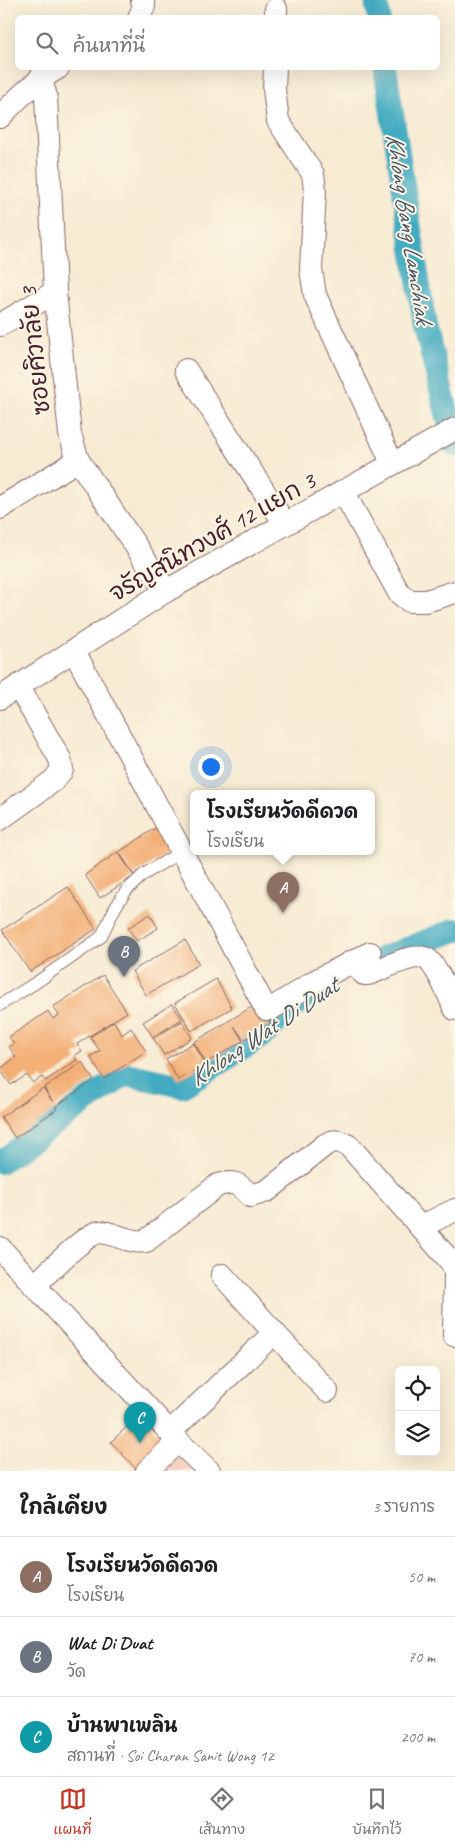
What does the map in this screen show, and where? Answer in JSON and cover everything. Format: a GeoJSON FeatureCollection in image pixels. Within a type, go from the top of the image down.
{"type":"FeatureCollection","features":[{"type":"Feature","properties":{"kind":"street"},"geometry":{"type":"LineString","coordinates":[[140,15],[144,6],[142,0]]}},
{"type":"Feature","properties":{"kind":"street"},"geometry":{"type":"LineString","coordinates":[[275,70],[274,89],[278,121],[312,174],[315,190],[311,269],[315,295],[392,463]]}},
{"type":"Feature","properties":{"kind":"street"},"geometry":{"type":"LineString","coordinates":[[0,118],[22,94],[49,73]]}},
{"type":"Feature","properties":{"kind":"street","name":"ซอยศิวาลัย 3"},"geometry":{"type":"LineString","coordinates":[[49,73],[46,96],[55,292],[70,434],[78,460],[166,591]]}},
{"type":"Feature","properties":{"kind":"street"},"geometry":{"type":"LineString","coordinates":[[0,325],[55,292]]}},
{"type":"Feature","properties":{"kind":"street"},"geometry":{"type":"LineString","coordinates":[[186,370],[284,524]]}},
{"type":"Feature","properties":{"kind":"street","name":"จรัญสนิทวงศ์ 12 แยก 3"},"geometry":{"type":"LineString","coordinates":[[9,692],[166,591],[450,432]]}},
{"type":"Feature","properties":{"kind":"street"},"geometry":{"type":"LineString","coordinates":[[0,508],[78,460]]}},
{"type":"Feature","properties":{"kind":"street"},"geometry":{"type":"LineString","coordinates":[[343,491],[399,593],[409,601],[426,601],[455,592]]}},
{"type":"Feature","properties":{"kind":"street"},"geometry":{"type":"LineString","coordinates":[[74,651],[267,1010],[360,963],[372,973],[415,957],[425,957],[432,963],[455,1008]]}},
{"type":"Feature","properties":{"kind":"street"},"geometry":{"type":"LineString","coordinates":[[0,819],[54,781],[62,770],[60,759],[9,692]]}},
{"type":"Feature","properties":{"kind":"street"},"geometry":{"type":"LineString","coordinates":[[34,1286],[89,1235],[101,1232],[140,1242],[146,1241],[218,1185],[229,1182],[239,1184],[251,1196],[260,1194],[267,1191],[324,1145],[339,1140],[349,1146],[452,1263],[455,1273],[454,1335]]}},
{"type":"Feature","properties":{"kind":"street"},"geometry":{"type":"LineString","coordinates":[[420,1227],[455,1210]]}},
{"type":"Feature","properties":{"kind":"street"},"geometry":{"type":"LineString","coordinates":[[0,1248],[174,1436],[209,1471]]}},
{"type":"Feature","properties":{"kind":"street"},"geometry":{"type":"LineString","coordinates":[[222,1275],[327,1391]]}},
{"type":"Feature","properties":{"kind":"street"},"geometry":{"type":"LineString","coordinates":[[147,1471],[174,1436],[274,1333]]}},
{"type":"Feature","properties":{"kind":"lane"},"geometry":{"type":"LineString","coordinates":[[0,1005],[37,982],[101,937],[115,908],[126,892],[143,874],[182,851]]}},
{"type":"Feature","properties":{"kind":"shaded area"},"geometry":{"type":"Polygon","coordinates":[[[178,1456],[193,1471],[164,1471],[178,1456]]]}},
{"type":"Feature","properties":{"kind":"building"},"geometry":{"type":"Polygon","coordinates":[[[160,825],[174,849],[134,875],[119,852],[160,825]]]}},
{"type":"Feature","properties":{"kind":"building"},"geometry":{"type":"Polygon","coordinates":[[[118,852],[134,876],[100,898],[85,875],[118,852]]]}},
{"type":"Feature","properties":{"kind":"building"},"geometry":{"type":"Polygon","coordinates":[[[68,887],[96,929],[30,972],[2,930],[68,887]]]}},
{"type":"Feature","properties":{"kind":"building"},"geometry":{"type":"Polygon","coordinates":[[[150,914],[158,928],[137,941],[128,928],[150,914]]]}},
{"type":"Feature","properties":{"kind":"building"},"geometry":{"type":"Polygon","coordinates":[[[185,940],[199,964],[146,995],[132,971],[185,940]]]}},
{"type":"Feature","properties":{"kind":"building"},"geometry":{"type":"Polygon","coordinates":[[[103,975],[127,1012],[77,1044],[82,1051],[74,1056],[77,1060],[45,1081],[42,1077],[33,1083],[27,1075],[11,1085],[0,1069],[16,1057],[9,1047],[14,1044],[9,1037],[48,1011],[53,1019],[59,1015],[53,1007],[103,975]]]}},
{"type":"Feature","properties":{"kind":"building"},"geometry":{"type":"Polygon","coordinates":[[[216,979],[232,1008],[191,1031],[175,1003],[216,979]]]}},
{"type":"Feature","properties":{"kind":"building"},"geometry":{"type":"Polygon","coordinates":[[[258,1003],[271,1024],[244,1040],[234,1026],[243,1041],[206,1063],[194,1042],[258,1003]]]}},
{"type":"Feature","properties":{"kind":"building"},"geometry":{"type":"Polygon","coordinates":[[[172,1004],[182,1019],[153,1037],[143,1022],[172,1004]]]}},
{"type":"Feature","properties":{"kind":"building"},"geometry":{"type":"Polygon","coordinates":[[[114,1021],[122,1035],[131,1028],[146,1051],[104,1079],[90,1057],[100,1051],[90,1037],[114,1021]]]}},
{"type":"Feature","properties":{"kind":"building"},"geometry":{"type":"Polygon","coordinates":[[[182,1021],[192,1038],[164,1055],[153,1038],[182,1021]]]}},
{"type":"Feature","properties":{"kind":"building"},"geometry":{"type":"Polygon","coordinates":[[[193,1043],[206,1064],[178,1080],[166,1059],[193,1043]]]}},
{"type":"Feature","properties":{"kind":"building"},"geometry":{"type":"Polygon","coordinates":[[[82,1062],[94,1080],[15,1138],[1,1117],[43,1088],[53,1102],[44,1088],[82,1062]]]}},
{"type":"Feature","properties":{"kind":"building"},"geometry":{"type":"Polygon","coordinates":[[[140,1414],[169,1445],[138,1471],[111,1442],[140,1414]]]}},
{"type":"Feature","properties":{"kind":"waterway","name":"Khlong Bang Lamchiak"},"geometry":{"type":"LineString","coordinates":[[376,0],[378,15]]}},
{"type":"Feature","properties":{"kind":"waterway","name":"Khlong Bang Lamchiak"},"geometry":{"type":"LineString","coordinates":[[385,70],[425,326],[455,445]]}},
{"type":"Feature","properties":{"kind":"waterway","name":"Khlong Wat Di Duat"},"geometry":{"type":"LineString","coordinates":[[384,958],[455,930]]}},
{"type":"Feature","properties":{"kind":"waterway","name":"Khlong Wat Di Duat"},"geometry":{"type":"LineString","coordinates":[[0,1162],[126,1074],[182,1086],[260,1037],[272,1028],[281,1015],[305,998]]}},
{"type":"Feature","properties":{"kind":"place","name":"โรงเรียนวัดดีดวด"},"geometry":{"type":"Point","coordinates":[283,913]}},
{"type":"Feature","properties":{"kind":"place","name":"Wat Di Duat"},"geometry":{"type":"Point","coordinates":[124,977]}},
{"type":"Feature","properties":{"kind":"place","name":"บ้านพาเพลิน"},"geometry":{"type":"Point","coordinates":[140,1443]}}]}
